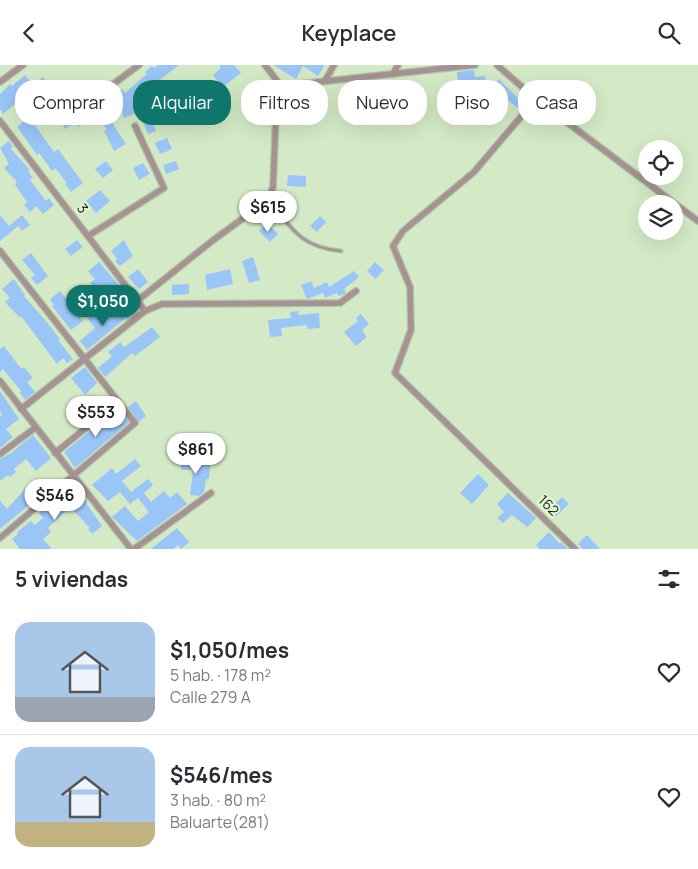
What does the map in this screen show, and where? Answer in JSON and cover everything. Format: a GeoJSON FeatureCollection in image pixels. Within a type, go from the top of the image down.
{"type":"FeatureCollection","features":[{"type":"Feature","properties":{"kind":"street"},"geometry":{"type":"LineString","coordinates":[[0,82],[22,65]]}},
{"type":"Feature","properties":{"kind":"street"},"geometry":{"type":"LineString","coordinates":[[119,80],[139,65]]}},
{"type":"Feature","properties":{"kind":"street"},"geometry":{"type":"LineString","coordinates":[[266,65],[277,80]]}},
{"type":"Feature","properties":{"kind":"street"},"geometry":{"type":"LineString","coordinates":[[326,79],[334,65]]}},
{"type":"Feature","properties":{"kind":"street"},"geometry":{"type":"LineString","coordinates":[[393,74],[398,65]]}},
{"type":"Feature","properties":{"kind":"street"},"geometry":{"type":"LineString","coordinates":[[318,80],[475,65]]}},
{"type":"Feature","properties":{"kind":"street"},"geometry":{"type":"LineString","coordinates":[[497,65],[518,83]]}},
{"type":"Feature","properties":{"kind":"street","name":"162"},"geometry":{"type":"LineString","coordinates":[[518,120],[474,172],[403,231],[394,247],[410,287],[411,330],[395,373],[505,478],[575,549]]}},
{"type":"Feature","properties":{"kind":"street","name":"3"},"geometry":{"type":"LineString","coordinates":[[0,121],[145,311]]}},
{"type":"Feature","properties":{"kind":"street"},"geometry":{"type":"LineString","coordinates":[[137,301],[212,241],[268,200],[273,187],[276,125]]}},
{"type":"Feature","properties":{"kind":"street"},"geometry":{"type":"LineString","coordinates":[[571,125],[698,221]]}},
{"type":"Feature","properties":{"kind":"street"},"geometry":{"type":"LineString","coordinates":[[88,236],[164,188],[135,126]]}},
{"type":"Feature","properties":{"kind":"street"},"geometry":{"type":"LineString","coordinates":[[0,251],[135,423],[0,538]]}},
{"type":"Feature","properties":{"kind":"street"},"geometry":{"type":"LineString","coordinates":[[21,409],[145,311],[162,304],[340,303],[356,291]]}},
{"type":"Feature","properties":{"kind":"street"},"geometry":{"type":"LineString","coordinates":[[0,381],[35,428],[132,549],[211,493]]}},
{"type":"Feature","properties":{"kind":"street"},"geometry":{"type":"LineString","coordinates":[[55,453],[118,402]]}},
{"type":"Feature","properties":{"kind":"street"},"geometry":{"type":"LineString","coordinates":[[0,454],[35,428]]}},
{"type":"Feature","properties":{"kind":"lane"},"geometry":{"type":"LineString","coordinates":[[268,200],[303,240],[321,248],[341,251]]}},
{"type":"Feature","properties":{"kind":"building"},"geometry":{"type":"Polygon","coordinates":[[[158,65],[179,65],[160,80],[140,80],[147,74],[145,72],[152,66],[154,68],[158,65]]]}},
{"type":"Feature","properties":{"kind":"building"},"geometry":{"type":"Polygon","coordinates":[[[219,65],[234,65],[241,73],[231,81],[217,80],[213,75],[221,68],[219,65]]]}},
{"type":"Feature","properties":{"kind":"building"},"geometry":{"type":"Polygon","coordinates":[[[273,65],[325,65],[318,76],[303,66],[296,79],[273,65]]]}},
{"type":"Feature","properties":{"kind":"building"},"geometry":{"type":"Polygon","coordinates":[[[474,70],[475,77],[485,76],[486,80],[458,80],[457,72],[474,70]]]}},
{"type":"Feature","properties":{"kind":"building"},"geometry":{"type":"Polygon","coordinates":[[[25,75],[29,80],[19,80],[25,75]]]}},
{"type":"Feature","properties":{"kind":"building"},"geometry":{"type":"Polygon","coordinates":[[[15,83],[15,104],[3,114],[0,109],[0,94],[10,84],[12,86],[15,83]]]}},
{"type":"Feature","properties":{"kind":"building"},"geometry":{"type":"Polygon","coordinates":[[[133,86],[133,114],[124,118],[123,90],[125,93],[133,86]]]}},
{"type":"Feature","properties":{"kind":"building"},"geometry":{"type":"Polygon","coordinates":[[[508,88],[518,98],[518,108],[508,101],[508,88]]]}},
{"type":"Feature","properties":{"kind":"building"},"geometry":{"type":"Polygon","coordinates":[[[19,125],[35,125],[54,152],[58,149],[83,183],[71,192],[65,184],[67,183],[55,168],[52,171],[39,153],[37,155],[17,127],[19,125]]]}},
{"type":"Feature","properties":{"kind":"building"},"geometry":{"type":"Polygon","coordinates":[[[63,125],[71,125],[65,129],[63,125]]]}},
{"type":"Feature","properties":{"kind":"building"},"geometry":{"type":"Polygon","coordinates":[[[104,125],[114,125],[126,144],[114,151],[104,131],[107,130],[104,125]]]}},
{"type":"Feature","properties":{"kind":"building"},"geometry":{"type":"Polygon","coordinates":[[[144,125],[154,125],[156,131],[148,134],[144,125]]]}},
{"type":"Feature","properties":{"kind":"building"},"geometry":{"type":"Polygon","coordinates":[[[167,138],[172,149],[160,154],[155,143],[167,138]]]}},
{"type":"Feature","properties":{"kind":"building"},"geometry":{"type":"Polygon","coordinates":[[[9,141],[13,147],[11,149],[30,170],[28,171],[33,178],[30,180],[46,201],[49,198],[54,205],[43,214],[36,206],[30,212],[24,205],[27,202],[15,185],[17,182],[4,168],[9,164],[0,148],[9,141]]]}},
{"type":"Feature","properties":{"kind":"building"},"geometry":{"type":"Polygon","coordinates":[[[106,161],[113,170],[103,178],[95,169],[106,161]]]}},
{"type":"Feature","properties":{"kind":"building"},"geometry":{"type":"Polygon","coordinates":[[[176,161],[179,169],[166,174],[163,165],[176,161]]]}},
{"type":"Feature","properties":{"kind":"building"},"geometry":{"type":"Polygon","coordinates":[[[143,163],[150,174],[139,180],[133,168],[143,163]]]}},
{"type":"Feature","properties":{"kind":"building"},"geometry":{"type":"Polygon","coordinates":[[[288,175],[306,176],[306,187],[287,186],[288,175]]]}},
{"type":"Feature","properties":{"kind":"building"},"geometry":{"type":"Polygon","coordinates":[[[100,190],[110,201],[96,213],[86,201],[100,190]]]}},
{"type":"Feature","properties":{"kind":"building"},"geometry":{"type":"Polygon","coordinates":[[[0,215],[9,226],[22,215],[30,225],[22,231],[18,226],[0,241],[0,215]]]}},
{"type":"Feature","properties":{"kind":"building"},"geometry":{"type":"Polygon","coordinates":[[[320,216],[326,222],[317,232],[310,226],[320,216]]]}},
{"type":"Feature","properties":{"kind":"building"},"geometry":{"type":"Polygon","coordinates":[[[267,223],[278,234],[270,242],[259,231],[267,223]]]}},
{"type":"Feature","properties":{"kind":"building"},"geometry":{"type":"Polygon","coordinates":[[[77,240],[83,247],[71,256],[65,249],[77,240]]]}},
{"type":"Feature","properties":{"kind":"building"},"geometry":{"type":"Polygon","coordinates":[[[124,240],[133,256],[120,266],[115,261],[117,259],[111,251],[124,240]]]}},
{"type":"Feature","properties":{"kind":"building"},"geometry":{"type":"Polygon","coordinates":[[[31,253],[48,276],[37,285],[31,278],[35,275],[22,260],[31,253]]]}},
{"type":"Feature","properties":{"kind":"building"},"geometry":{"type":"Polygon","coordinates":[[[253,257],[260,280],[249,283],[242,261],[253,257]]]}},
{"type":"Feature","properties":{"kind":"building"},"geometry":{"type":"Polygon","coordinates":[[[99,262],[119,285],[108,294],[100,284],[95,288],[90,283],[95,279],[88,271],[99,262]]]}},
{"type":"Feature","properties":{"kind":"building"},"geometry":{"type":"Polygon","coordinates":[[[375,262],[384,270],[375,279],[367,271],[375,262]]]}},
{"type":"Feature","properties":{"kind":"building"},"geometry":{"type":"Polygon","coordinates":[[[138,269],[148,282],[139,289],[128,277],[138,269]]]}},
{"type":"Feature","properties":{"kind":"building"},"geometry":{"type":"Polygon","coordinates":[[[230,269],[233,284],[207,290],[205,275],[230,269]]]}},
{"type":"Feature","properties":{"kind":"building"},"geometry":{"type":"Polygon","coordinates":[[[354,271],[359,277],[344,289],[346,293],[339,296],[337,293],[325,298],[323,293],[307,299],[301,285],[311,281],[314,288],[327,282],[329,287],[354,271]]]}},
{"type":"Feature","properties":{"kind":"building"},"geometry":{"type":"Polygon","coordinates":[[[14,279],[24,296],[60,339],[58,340],[73,359],[67,363],[63,358],[57,364],[21,316],[19,317],[5,302],[10,298],[2,289],[14,279]]]}},
{"type":"Feature","properties":{"kind":"building"},"geometry":{"type":"Polygon","coordinates":[[[189,284],[189,294],[172,295],[172,285],[189,284]]]}},
{"type":"Feature","properties":{"kind":"building"},"geometry":{"type":"Polygon","coordinates":[[[60,291],[73,307],[81,301],[84,306],[76,313],[83,321],[71,330],[52,306],[54,305],[50,299],[60,291]]]}},
{"type":"Feature","properties":{"kind":"building"},"geometry":{"type":"Polygon","coordinates":[[[114,309],[119,315],[125,309],[131,316],[87,350],[80,341],[95,328],[88,319],[95,313],[101,320],[114,309]]]}},
{"type":"Feature","properties":{"kind":"building"},"geometry":{"type":"Polygon","coordinates":[[[298,311],[299,315],[319,313],[320,328],[307,329],[307,325],[281,328],[282,336],[270,337],[268,320],[291,318],[290,312],[298,311]]]}},
{"type":"Feature","properties":{"kind":"building"},"geometry":{"type":"Polygon","coordinates":[[[361,314],[369,324],[362,330],[367,337],[356,346],[344,332],[358,321],[356,318],[361,314]]]}},
{"type":"Feature","properties":{"kind":"building"},"geometry":{"type":"Polygon","coordinates":[[[152,327],[160,337],[135,356],[132,353],[105,377],[98,368],[112,356],[108,352],[120,342],[124,347],[152,327]]]}},
{"type":"Feature","properties":{"kind":"building"},"geometry":{"type":"Polygon","coordinates":[[[4,346],[22,369],[24,367],[33,378],[27,382],[35,392],[25,400],[20,393],[21,391],[3,369],[0,372],[0,349],[4,346]]]}},
{"type":"Feature","properties":{"kind":"building"},"geometry":{"type":"Polygon","coordinates":[[[85,367],[97,383],[85,395],[71,378],[85,367]]]}},
{"type":"Feature","properties":{"kind":"building"},"geometry":{"type":"Polygon","coordinates":[[[0,391],[19,419],[6,429],[13,437],[0,448],[0,417],[2,415],[0,411],[0,391]]]}},
{"type":"Feature","properties":{"kind":"building"},"geometry":{"type":"Polygon","coordinates":[[[89,395],[95,403],[82,414],[75,406],[89,395]]]}},
{"type":"Feature","properties":{"kind":"building"},"geometry":{"type":"Polygon","coordinates":[[[136,401],[146,416],[139,422],[128,407],[136,401]]]}},
{"type":"Feature","properties":{"kind":"building"},"geometry":{"type":"Polygon","coordinates":[[[118,408],[129,422],[75,468],[64,452],[118,408]]]}},
{"type":"Feature","properties":{"kind":"building"},"geometry":{"type":"Polygon","coordinates":[[[33,435],[51,458],[36,471],[26,459],[14,469],[16,472],[0,481],[0,459],[11,453],[33,435]]]}},
{"type":"Feature","properties":{"kind":"building"},"geometry":{"type":"Polygon","coordinates":[[[181,455],[191,455],[191,463],[210,465],[209,479],[206,479],[204,492],[199,496],[190,495],[193,470],[181,470],[181,455]]]}},
{"type":"Feature","properties":{"kind":"building"},"geometry":{"type":"Polygon","coordinates":[[[135,459],[141,466],[122,481],[131,492],[148,479],[153,485],[144,493],[151,502],[164,491],[170,498],[177,492],[187,504],[137,541],[112,517],[125,506],[138,521],[149,512],[138,498],[130,504],[120,492],[108,501],[92,485],[112,468],[116,474],[135,459]]]}},
{"type":"Feature","properties":{"kind":"building"},"geometry":{"type":"Polygon","coordinates":[[[478,474],[489,485],[472,504],[460,493],[478,474]]]}},
{"type":"Feature","properties":{"kind":"building"},"geometry":{"type":"Polygon","coordinates":[[[74,486],[102,526],[92,534],[88,529],[90,528],[70,507],[48,528],[51,532],[43,539],[52,549],[20,549],[12,539],[18,534],[17,532],[31,521],[35,525],[43,518],[39,513],[44,509],[45,511],[59,498],[61,499],[74,486]]]}},
{"type":"Feature","properties":{"kind":"building"},"geometry":{"type":"Polygon","coordinates":[[[24,490],[34,501],[0,529],[0,501],[7,509],[24,490]]]}},
{"type":"Feature","properties":{"kind":"building"},"geometry":{"type":"Polygon","coordinates":[[[508,493],[536,518],[527,527],[512,515],[503,523],[497,518],[504,512],[497,504],[508,493]]]}},
{"type":"Feature","properties":{"kind":"building"},"geometry":{"type":"Polygon","coordinates":[[[562,497],[569,504],[555,517],[549,510],[562,497]]]}},
{"type":"Feature","properties":{"kind":"building"},"geometry":{"type":"Polygon","coordinates":[[[177,528],[189,542],[181,549],[178,545],[173,549],[151,549],[177,528]]]}},
{"type":"Feature","properties":{"kind":"building"},"geometry":{"type":"Polygon","coordinates":[[[549,532],[560,544],[561,542],[568,549],[540,549],[536,545],[549,532]]]}},
{"type":"Feature","properties":{"kind":"building"},"geometry":{"type":"Polygon","coordinates":[[[587,535],[600,549],[583,549],[578,544],[587,535]]]}}]}
